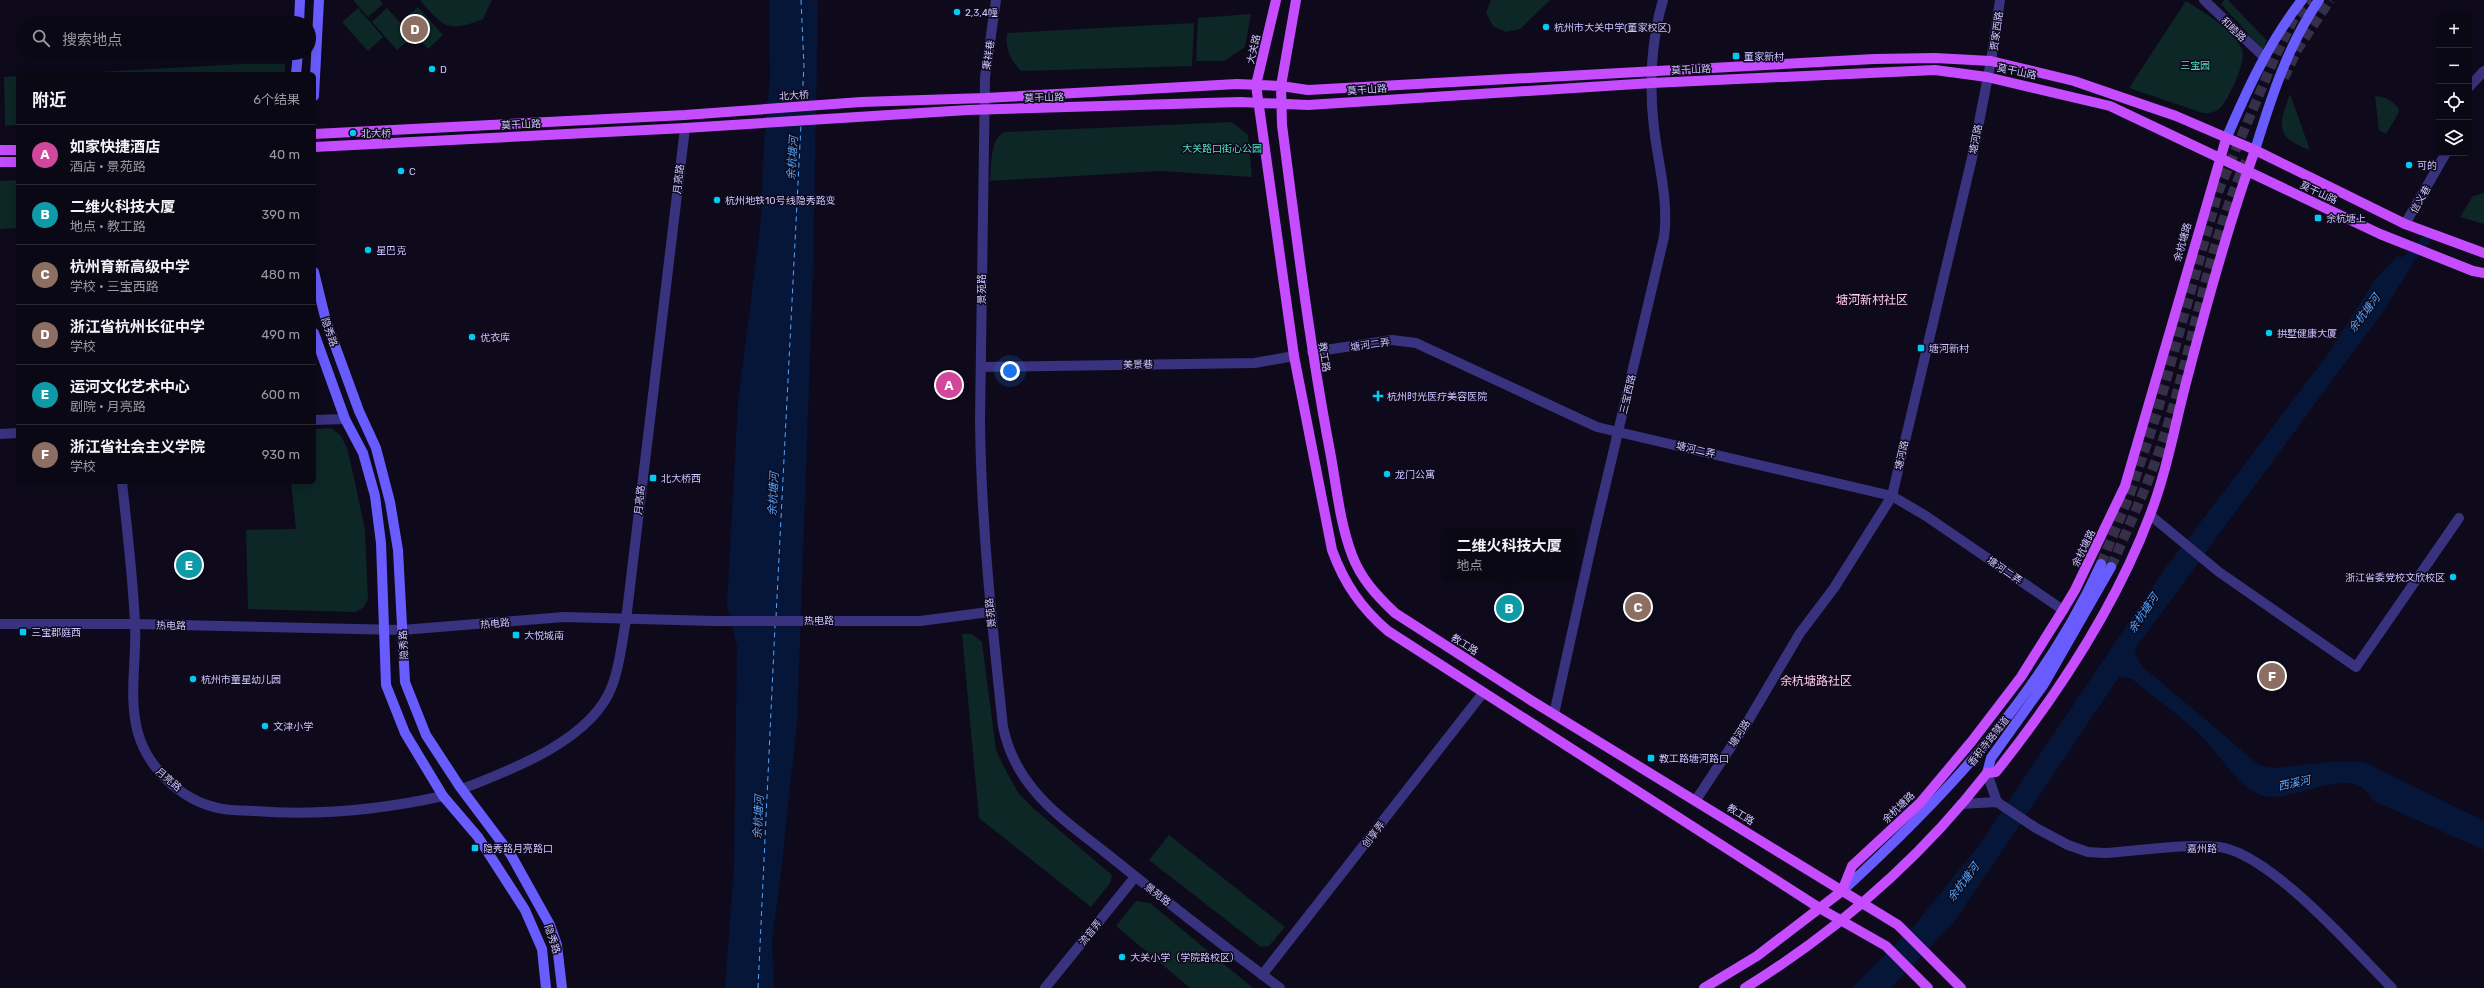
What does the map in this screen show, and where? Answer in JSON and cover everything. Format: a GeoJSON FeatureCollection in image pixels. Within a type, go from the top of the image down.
{"type":"FeatureCollection","features":[{"type":"Feature","properties":{"kind":"main road"},"geometry":{"type":"LineString","coordinates":[[299,16],[300,0]]}},
{"type":"Feature","properties":{"kind":"main road"},"geometry":{"type":"LineString","coordinates":[[316,58],[319,0]]}},
{"type":"Feature","properties":{"kind":"main road","name":"大关路"},"geometry":{"type":"LineString","coordinates":[[1260,104],[1256,85],[1276,0]]}},
{"type":"Feature","properties":{"kind":"main road"},"geometry":{"type":"LineString","coordinates":[[1281,104],[1281,86],[1296,0]]}},
{"type":"Feature","properties":{"kind":"main road","name":"余杭塘路"},"geometry":{"type":"LineString","coordinates":[[1704,988],[1757,956],[1842,892],[1852,866],[1920,803],[1964,752],[2021,677],[2063,610],[2078,584],[2125,486],[2219,157],[2226,139],[2249,86],[2286,20],[2302,0]]}},
{"type":"Feature","properties":{"kind":"main road"},"geometry":{"type":"LineString","coordinates":[[1745,988],[1784,964],[1864,904],[1961,804],[1987,773],[1996,772],[2057,691],[2117,588],[2150,515],[2164,472],[2214,275],[2270,100],[2301,28],[2319,0]]}},
{"type":"Feature","properties":{"kind":"main road","name":"莫干山路"},"geometry":{"type":"LineString","coordinates":[[862,102],[985,98],[1237,84],[1281,86],[1308,90],[1874,59],[1935,58],[1991,61],[2074,81],[2128,98],[2176,116],[2226,139],[2255,150],[2405,224],[2484,253]]}},
{"type":"Feature","properties":{"kind":"main road"},"geometry":{"type":"LineString","coordinates":[[296,72],[297,60]]}},
{"type":"Feature","properties":{"kind":"main road"},"geometry":{"type":"LineString","coordinates":[[315,72],[316,60]]}},
{"type":"Feature","properties":{"kind":"main road","name":"莫干山路"},"geometry":{"type":"LineString","coordinates":[[316,147],[984,111],[1232,102],[1308,105],[1652,83],[1935,70],[1987,77],[2110,106],[2380,234],[2472,271],[2484,273]]}},
{"type":"Feature","properties":{"kind":"main road","name":"北大桥"},"geometry":{"type":"LineString","coordinates":[[728,112],[862,102]]}},
{"type":"Feature","properties":{"kind":"main road"},"geometry":{"type":"LineString","coordinates":[[1260,104],[1294,356],[1332,550],[1343,578],[1354,596],[1388,631],[1821,909],[1843,920],[1886,946],[1928,988]]}},
{"type":"Feature","properties":{"kind":"main road","name":"教工路"},"geometry":{"type":"LineString","coordinates":[[1281,104],[1312,352],[1344,524],[1352,555],[1364,577],[1377,596],[1395,613],[1554,714],[1898,925],[1960,988]]}},
{"type":"Feature","properties":{"kind":"main road","name":"莫干山路"},"geometry":{"type":"LineString","coordinates":[[316,134],[728,112]]}},
{"type":"Feature","properties":{"kind":"main road"},"geometry":{"type":"LineString","coordinates":[[0,150],[16,150]]}},
{"type":"Feature","properties":{"kind":"main road"},"geometry":{"type":"LineString","coordinates":[[0,162],[16,162]]}},
{"type":"Feature","properties":{"kind":"main road","name":"隐秀路"},"geometry":{"type":"LineString","coordinates":[[316,280],[326,321],[359,411],[376,448],[390,502],[398,550],[405,682],[426,735],[462,789],[511,855],[550,925],[557,945],[562,988]]}},
{"type":"Feature","properties":{"kind":"main road","name":"隐秀路"},"geometry":{"type":"LineString","coordinates":[[316,339],[344,419],[363,453],[375,496],[381,542],[386,685],[405,733],[443,796],[478,837],[525,910],[542,949],[546,988]]}},
{"type":"Feature","properties":{"kind":"main road","name":"香积寺路隧道"},"geometry":{"type":"LineString","coordinates":[[1842,892],[1904,835],[1977,756],[2041,672],[2088,593],[2101,564]]}},
{"type":"Feature","properties":{"kind":"main road","name":"香积寺路隧道"},"geometry":{"type":"LineString","coordinates":[[1987,773],[1991,758],[2044,684],[2111,566]]}},
{"type":"Feature","properties":{"kind":"street","name":"秉祥巷"},"geometry":{"type":"LineString","coordinates":[[984,111],[985,77],[996,0]]}},
{"type":"Feature","properties":{"kind":"street","name":"三宝西路"},"geometry":{"type":"LineString","coordinates":[[1554,714],[1664,237],[1667,214],[1654,126],[1652,83],[1658,15],[1663,0]]}},
{"type":"Feature","properties":{"kind":"street","name":"贾家西路"},"geometry":{"type":"LineString","coordinates":[[1991,61],[2000,0]]}},
{"type":"Feature","properties":{"kind":"street","name":"和睦路"},"geometry":{"type":"LineString","coordinates":[[2204,0],[2265,58]]}},
{"type":"Feature","properties":{"kind":"street","name":"塘河路"},"geometry":{"type":"LineString","coordinates":[[1696,800],[1748,721],[1800,634],[1834,588],[1892,496],[1972,158],[1991,61]]}},
{"type":"Feature","properties":{"kind":"street"},"geometry":{"type":"LineString","coordinates":[[2472,85],[2484,71]]}},
{"type":"Feature","properties":{"kind":"street","name":"景苑路"},"geometry":{"type":"LineString","coordinates":[[984,111],[980,483],[989,612],[1003,727],[1007,745],[1015,762],[1033,789],[1053,810],[1135,877],[1280,988]]}},
{"type":"Feature","properties":{"kind":"street","name":"月亮路"},"geometry":{"type":"LineString","coordinates":[[462,789],[537,757],[572,734],[597,712],[612,686],[626,620],[685,128]]}},
{"type":"Feature","properties":{"kind":"street","name":"信义巷"},"geometry":{"type":"LineString","coordinates":[[2405,224],[2444,156]]}},
{"type":"Feature","properties":{"kind":"street","name":"塘河二弄"},"geometry":{"type":"LineString","coordinates":[[1312,352],[1392,340],[1416,343],[1597,427],[1892,496],[1926,516],[2063,610]]}},
{"type":"Feature","properties":{"kind":"street","name":"美景巷"},"geometry":{"type":"LineString","coordinates":[[981,367],[1255,363],[1294,356]]}},
{"type":"Feature","properties":{"kind":"street"},"geometry":{"type":"LineString","coordinates":[[316,420],[344,419]]}},
{"type":"Feature","properties":{"kind":"street"},"geometry":{"type":"LineString","coordinates":[[0,434],[16,433]]}},
{"type":"Feature","properties":{"kind":"street","name":"月亮路"},"geometry":{"type":"LineString","coordinates":[[122,484],[136,624],[135,714],[138,732],[154,766],[171,784],[194,799],[218,808],[301,813],[340,812],[392,807],[443,796]]}},
{"type":"Feature","properties":{"kind":"street"},"geometry":{"type":"LineString","coordinates":[[2150,515],[2207,563],[2356,667],[2458,518]]}},
{"type":"Feature","properties":{"kind":"street","name":"热电路"},"geometry":{"type":"LineString","coordinates":[[0,624],[136,624],[402,630],[564,617],[626,620],[714,621],[816,619],[920,620],[989,612]]}},
{"type":"Feature","properties":{"kind":"street","name":"创享弄"},"geometry":{"type":"LineString","coordinates":[[1262,974],[1484,693]]}},
{"type":"Feature","properties":{"kind":"street"},"geometry":{"type":"LineString","coordinates":[[1961,804],[1997,802],[1987,773]]}},
{"type":"Feature","properties":{"kind":"street","name":"嘉州路"},"geometry":{"type":"LineString","coordinates":[[1997,802],[2036,828],[2068,845],[2088,852],[2104,853],[2220,847],[2252,860],[2308,904],[2392,988]]}},
{"type":"Feature","properties":{"kind":"street","name":"流音弄"},"geometry":{"type":"LineString","coordinates":[[1045,988],[1135,877]]}},
{"type":"Feature","properties":{"kind":"green space"},"geometry":{"type":"Polygon","coordinates":[[[353,0],[380,0],[383,4],[368,17],[353,0]]]}},
{"type":"Feature","properties":{"kind":"green space"},"geometry":{"type":"Polygon","coordinates":[[[420,0],[492,0],[483,19],[462,26],[454,26],[441,22],[420,0]]]}},
{"type":"Feature","properties":{"kind":"green space"},"geometry":{"type":"Polygon","coordinates":[[[1491,0],[1550,0],[1520,29],[1506,32],[1493,26],[1486,13],[1491,0]]]}},
{"type":"Feature","properties":{"kind":"green space"},"geometry":{"type":"Polygon","coordinates":[[[2224,0],[2228,0],[2267,41],[2263,50],[2221,4],[2224,0]]]}},
{"type":"Feature","properties":{"kind":"green space","name":"三宝园"},"geometry":{"type":"Polygon","coordinates":[[[2186,1],[2225,28],[2238,42],[2242,49],[2243,55],[2240,71],[2228,97],[2216,111],[2203,113],[2129,88],[2186,1]]]}},
{"type":"Feature","properties":{"kind":"green space"},"geometry":{"type":"Polygon","coordinates":[[[418,7],[443,35],[428,49],[403,20],[418,7]]]}},
{"type":"Feature","properties":{"kind":"green space"},"geometry":{"type":"Polygon","coordinates":[[[358,8],[383,37],[368,51],[342,22],[358,8]]]}},
{"type":"Feature","properties":{"kind":"green space"},"geometry":{"type":"Polygon","coordinates":[[[387,8],[413,37],[397,50],[372,22],[387,8]]]}},
{"type":"Feature","properties":{"kind":"green space"},"geometry":{"type":"Polygon","coordinates":[[[1251,14],[1245,47],[1224,61],[1196,61],[1198,18],[1251,14]]]}},
{"type":"Feature","properties":{"kind":"green space"},"geometry":{"type":"Polygon","coordinates":[[[1194,23],[1192,66],[1021,71],[1011,58],[1007,44],[1007,33],[1194,23]]]}},
{"type":"Feature","properties":{"kind":"green space"},"geometry":{"type":"Polygon","coordinates":[[[241,64],[285,64],[285,72],[97,72],[241,64]]]}},
{"type":"Feature","properties":{"kind":"green space"},"geometry":{"type":"Polygon","coordinates":[[[16,76],[16,125],[5,126],[4,77],[16,76]]]}},
{"type":"Feature","properties":{"kind":"green space"},"geometry":{"type":"Polygon","coordinates":[[[2290,94],[2310,150],[2290,140],[2282,129],[2283,114],[2290,94]]]}},
{"type":"Feature","properties":{"kind":"green space"},"geometry":{"type":"Polygon","coordinates":[[[2375,96],[2382,97],[2394,103],[2399,109],[2398,114],[2386,134],[2379,130],[2375,96]]]}},
{"type":"Feature","properties":{"kind":"green space","name":"大关路口街心公园"},"geometry":{"type":"Polygon","coordinates":[[[1232,122],[1248,135],[1252,177],[1161,171],[990,181],[991,161],[994,147],[999,136],[1004,132],[1232,122]]]}},
{"type":"Feature","properties":{"kind":"green space"},"geometry":{"type":"Polygon","coordinates":[[[16,180],[16,228],[0,229],[0,181],[16,180]]]}},
{"type":"Feature","properties":{"kind":"green space"},"geometry":{"type":"Polygon","coordinates":[[[2484,193],[2484,224],[2460,217],[2473,196],[2484,193]]]}},
{"type":"Feature","properties":{"kind":"green space"},"geometry":{"type":"Polygon","coordinates":[[[331,428],[341,436],[347,448],[365,530],[368,599],[364,607],[356,612],[248,609],[246,530],[296,529],[291,484],[316,484],[316,429],[331,428]]]}},
{"type":"Feature","properties":{"kind":"green space"},"geometry":{"type":"Polygon","coordinates":[[[962,634],[972,634],[982,642],[996,750],[1019,794],[1033,808],[1112,875],[1110,883],[1091,907],[979,818],[962,634]]]}},
{"type":"Feature","properties":{"kind":"green space"},"geometry":{"type":"Polygon","coordinates":[[[1169,835],[1285,927],[1269,946],[1261,947],[1149,860],[1169,835]]]}},
{"type":"Feature","properties":{"kind":"green space"},"geometry":{"type":"Polygon","coordinates":[[[1136,901],[1150,903],[1253,988],[1190,988],[1116,926],[1136,901]]]}},
{"type":"Feature","properties":{"kind":"water"},"geometry":{"type":"Polygon","coordinates":[[[769,0],[818,0],[813,271],[797,722],[781,872],[772,939],[774,988],[725,988],[734,867],[737,646],[727,605],[738,403],[761,220],[764,143],[770,79],[769,0]]]}},
{"type":"Feature","properties":{"kind":"water","name":"西溪河"},"geometry":{"type":"Polygon","coordinates":[[[2398,255],[2413,264],[2384,310],[2137,646],[2135,654],[2143,667],[2259,765],[2275,768],[2330,762],[2364,762],[2484,821],[2484,850],[2372,800],[2363,789],[2352,784],[2338,783],[2276,797],[2263,796],[2254,792],[2238,779],[2209,744],[2185,722],[2132,679],[2119,677],[1954,922],[1891,988],[1852,988],[1915,925],[1979,845],[2164,570],[2326,357],[2375,280],[2398,255]]]}},
{"type":"Feature","properties":{"kind":"waterway","name":"余杭塘河"},"geometry":{"type":"LineString","coordinates":[[2398,270],[2425,241]]}},
{"type":"Feature","properties":{"kind":"ferry route"},"geometry":{"type":"LineString","coordinates":[[801,0],[804,66],[802,101]]}},
{"type":"Feature","properties":{"kind":"ferry route"},"geometry":{"type":"LineString","coordinates":[[776,617],[801,124]]}},
{"type":"Feature","properties":{"kind":"ferry route"},"geometry":{"type":"LineString","coordinates":[[758,988],[775,626]]}},
{"type":"Feature","properties":{"kind":"tunnel"},"geometry":{"type":"LineString","coordinates":[[2101,564],[2130,494],[2157,413],[2218,192],[2275,57],[2294,18],[2311,0]]}},
{"type":"Feature","properties":{"kind":"tunnel"},"geometry":{"type":"LineString","coordinates":[[2284,78],[2297,50],[2330,0]]}},
{"type":"Feature","properties":{"kind":"tunnel"},"geometry":{"type":"LineString","coordinates":[[2111,567],[2144,492],[2165,434],[2213,254],[2233,191],[2246,161]]}},
{"type":"Feature","properties":{"kind":"place","name":"2,3,4幢"},"geometry":{"type":"Point","coordinates":[957,12]}},
{"type":"Feature","properties":{"kind":"place","name":"杭州市大关中学(董家校区)"},"geometry":{"type":"Point","coordinates":[1546,27]}},
{"type":"Feature","properties":{"kind":"place","name":"浙江省杭州长征中学"},"geometry":{"type":"Point","coordinates":[415,29]}},
{"type":"Feature","properties":{"kind":"place","name":"董家新村"},"geometry":{"type":"Point","coordinates":[1736,56]}},
{"type":"Feature","properties":{"kind":"place","name":"D"},"geometry":{"type":"Point","coordinates":[432,69]}},
{"type":"Feature","properties":{"kind":"place","name":"北大桥"},"geometry":{"type":"Point","coordinates":[353,133]}},
{"type":"Feature","properties":{"kind":"place","name":"可的"},"geometry":{"type":"Point","coordinates":[2409,165]}},
{"type":"Feature","properties":{"kind":"place","name":"C"},"geometry":{"type":"Point","coordinates":[401,171]}},
{"type":"Feature","properties":{"kind":"place","name":"杭州地铁10号线隐秀路变"},"geometry":{"type":"Point","coordinates":[717,200]}},
{"type":"Feature","properties":{"kind":"place","name":"余杭塘上"},"geometry":{"type":"Point","coordinates":[2318,218]}},
{"type":"Feature","properties":{"kind":"place","name":"星巴克"},"geometry":{"type":"Point","coordinates":[368,250]}},
{"type":"Feature","properties":{"kind":"place","name":"拱墅健康大厦"},"geometry":{"type":"Point","coordinates":[2269,333]}},
{"type":"Feature","properties":{"kind":"place","name":"优衣库"},"geometry":{"type":"Point","coordinates":[472,337]}},
{"type":"Feature","properties":{"kind":"place","name":"塘河新村"},"geometry":{"type":"Point","coordinates":[1921,348]}},
{"type":"Feature","properties":{"kind":"place","name":"如家快捷酒店"},"geometry":{"type":"Point","coordinates":[949,385]}},
{"type":"Feature","properties":{"kind":"place","name":"杭州时光医疗美容医院"},"geometry":{"type":"Point","coordinates":[1378,396]}},
{"type":"Feature","properties":{"kind":"place","name":"龙门公寓"},"geometry":{"type":"Point","coordinates":[1387,474]}},
{"type":"Feature","properties":{"kind":"place","name":"北大桥西"},"geometry":{"type":"Point","coordinates":[653,478]}},
{"type":"Feature","properties":{"kind":"place","name":"运河文化艺术中心"},"geometry":{"type":"Point","coordinates":[189,565]}},
{"type":"Feature","properties":{"kind":"place","name":"浙江省委党校文欣校区"},"geometry":{"type":"Point","coordinates":[2453,577]}},
{"type":"Feature","properties":{"kind":"place","name":"杭州育新高级中学"},"geometry":{"type":"Point","coordinates":[1638,607]}},
{"type":"Feature","properties":{"kind":"place","name":"二维火科技大厦"},"geometry":{"type":"Point","coordinates":[1509,608]}},
{"type":"Feature","properties":{"kind":"place","name":"三宝郡庭西"},"geometry":{"type":"Point","coordinates":[23,632]}},
{"type":"Feature","properties":{"kind":"place","name":"大悦城南"},"geometry":{"type":"Point","coordinates":[516,635]}},
{"type":"Feature","properties":{"kind":"place","name":"浙江省社会主义学院"},"geometry":{"type":"Point","coordinates":[2272,676]}},
{"type":"Feature","properties":{"kind":"place","name":"杭州市童星幼儿园"},"geometry":{"type":"Point","coordinates":[193,679]}},
{"type":"Feature","properties":{"kind":"place","name":"文津小学"},"geometry":{"type":"Point","coordinates":[265,726]}},
{"type":"Feature","properties":{"kind":"place","name":"教工路塘河路口"},"geometry":{"type":"Point","coordinates":[1651,758]}},
{"type":"Feature","properties":{"kind":"place","name":"隐秀路月亮路口"},"geometry":{"type":"Point","coordinates":[475,848]}},
{"type":"Feature","properties":{"kind":"place","name":"大关小学（学院路校区）"},"geometry":{"type":"Point","coordinates":[1122,957]}},
{"type":"Feature","properties":{"kind":"district","name":"塘河新村社区"},"geometry":{"type":"Point","coordinates":[1872,300]}},
{"type":"Feature","properties":{"kind":"district","name":"余杭塘路社区"},"geometry":{"type":"Point","coordinates":[1816,681]}}]}
